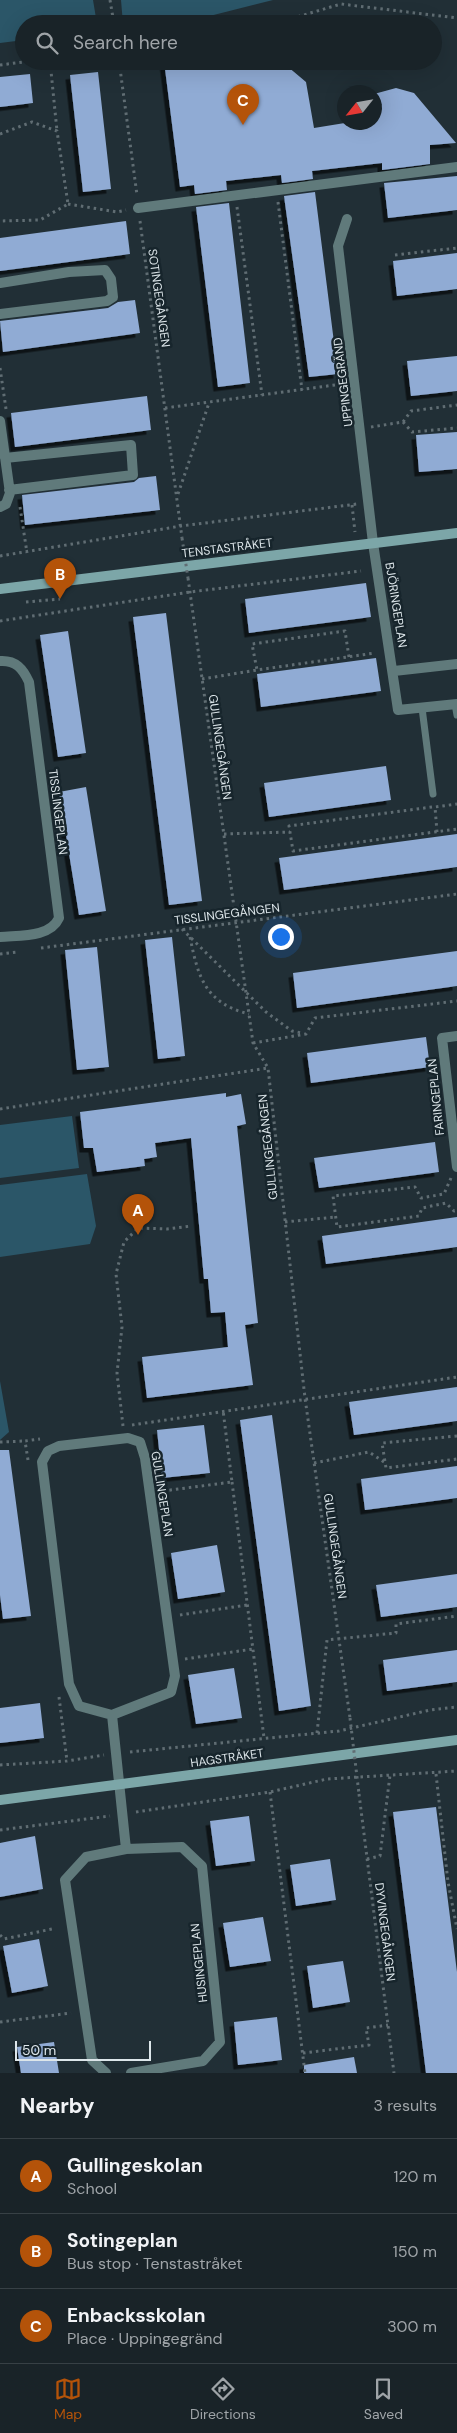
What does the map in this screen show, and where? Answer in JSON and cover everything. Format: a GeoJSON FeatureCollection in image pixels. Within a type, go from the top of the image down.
{"type":"FeatureCollection","features":[{"type":"Feature","properties":{"kind":"street"},"geometry":{"type":"LineString","coordinates":[[138,208],[457,167]]}},
{"type":"Feature","properties":{"kind":"street","name":"UPPINGEGRÄND"},"geometry":{"type":"LineString","coordinates":[[346,219],[338,246],[356,383],[373,543]]}},
{"type":"Feature","properties":{"kind":"street"},"geometry":{"type":"LineString","coordinates":[[0,283],[69,272],[104,270],[111,279],[113,297],[107,301],[0,314]]}},
{"type":"Feature","properties":{"kind":"street"},"geometry":{"type":"LineString","coordinates":[[0,421],[9,490],[6,504],[0,508]]}},
{"type":"Feature","properties":{"kind":"street"},"geometry":{"type":"LineString","coordinates":[[5,458],[131,445],[133,458],[133,475],[9,490]]}},
{"type":"Feature","properties":{"kind":"street","name":"TENSTASTRÅKET"},"geometry":{"type":"LineString","coordinates":[[0,589],[457,533]]}},
{"type":"Feature","properties":{"kind":"street","name":"BJÖRINGEPLAN"},"geometry":{"type":"LineString","coordinates":[[373,543],[394,671],[398,710],[456,708]]}},
{"type":"Feature","properties":{"kind":"street","name":"TISSLINGEPLAN"},"geometry":{"type":"LineString","coordinates":[[0,662],[8,661],[22,668],[29,682],[59,918],[55,927],[48,931],[0,937]]}},
{"type":"Feature","properties":{"kind":"street"},"geometry":{"type":"LineString","coordinates":[[394,671],[457,664]]}},
{"type":"Feature","properties":{"kind":"street","name":"FARINGEPLAN"},"geometry":{"type":"LineString","coordinates":[[457,1036],[442,1038],[457,1167]]}},
{"type":"Feature","properties":{"kind":"street"},"geometry":{"type":"LineString","coordinates":[[123,1439],[59,1446],[48,1451],[42,1462],[69,1684],[79,1706],[112,1715],[126,1849]]}},
{"type":"Feature","properties":{"kind":"street","name":"GULLINGEPLAN"},"geometry":{"type":"LineString","coordinates":[[112,1715],[171,1692],[175,1676],[150,1492],[140,1442],[123,1439]]}},
{"type":"Feature","properties":{"kind":"street","name":"HAGSTRÅKET"},"geometry":{"type":"LineString","coordinates":[[0,1800],[457,1740]]}},
{"type":"Feature","properties":{"kind":"street","name":"HUSINGEPLAN"},"geometry":{"type":"LineString","coordinates":[[106,2073],[92,2060],[65,1880],[86,1857],[126,1849],[182,1847],[202,1866],[220,2042],[203,2061],[131,2073]]}},
{"type":"Feature","properties":{"kind":"lane"},"geometry":{"type":"LineString","coordinates":[[422,708],[433,794]]}},
{"type":"Feature","properties":{"kind":"path"},"geometry":{"type":"LineString","coordinates":[[110,0],[112,15]]}},
{"type":"Feature","properties":{"kind":"path"},"geometry":{"type":"LineString","coordinates":[[301,15],[341,2],[435,15]]}},
{"type":"Feature","properties":{"kind":"path"},"geometry":{"type":"LineString","coordinates":[[442,16],[457,18]]}},
{"type":"Feature","properties":{"kind":"path"},"geometry":{"type":"LineString","coordinates":[[0,65],[15,63]]}},
{"type":"Feature","properties":{"kind":"path"},"geometry":{"type":"LineString","coordinates":[[51,70],[57,131],[68,204]]}},
{"type":"Feature","properties":{"kind":"path","name":"SOTINGEGÅNGEN"},"geometry":{"type":"LineString","coordinates":[[120,70],[188,578]]}},
{"type":"Feature","properties":{"kind":"path"},"geometry":{"type":"LineString","coordinates":[[0,134],[32,122],[57,131]]}},
{"type":"Feature","properties":{"kind":"path"},"geometry":{"type":"LineString","coordinates":[[276,190],[302,390]]}},
{"type":"Feature","properties":{"kind":"path"},"geometry":{"type":"LineString","coordinates":[[236,195],[262,395]]}},
{"type":"Feature","properties":{"kind":"path"},"geometry":{"type":"LineString","coordinates":[[0,221],[40,220],[68,204],[117,212],[138,208]]}},
{"type":"Feature","properties":{"kind":"path"},"geometry":{"type":"LineString","coordinates":[[394,255],[457,248]]}},
{"type":"Feature","properties":{"kind":"path"},"geometry":{"type":"LineString","coordinates":[[165,408],[356,383]]}},
{"type":"Feature","properties":{"kind":"path"},"geometry":{"type":"LineString","coordinates":[[178,494],[210,402]]}},
{"type":"Feature","properties":{"kind":"path"},"geometry":{"type":"LineString","coordinates":[[361,428],[403,422],[411,411],[457,405]]}},
{"type":"Feature","properties":{"kind":"path"},"geometry":{"type":"LineString","coordinates":[[403,422],[412,432],[457,428]]}},
{"type":"Feature","properties":{"kind":"path"},"geometry":{"type":"LineString","coordinates":[[0,556],[181,526],[370,503]]}},
{"type":"Feature","properties":{"kind":"path"},"geometry":{"type":"LineString","coordinates":[[0,621],[190,592],[361,571]]}},
{"type":"Feature","properties":{"kind":"path","name":"GULLINGEGÅNGEN"},"geometry":{"type":"LineString","coordinates":[[188,578],[253,1043],[268,1068],[314,1463],[359,1794]]}},
{"type":"Feature","properties":{"kind":"path"},"geometry":{"type":"LineString","coordinates":[[20,602],[60,599]]}},
{"type":"Feature","properties":{"kind":"path"},"geometry":{"type":"LineString","coordinates":[[257,670],[252,644],[345,631],[348,657]]}},
{"type":"Feature","properties":{"kind":"path"},"geometry":{"type":"LineString","coordinates":[[202,679],[391,651]]}},
{"type":"Feature","properties":{"kind":"path"},"geometry":{"type":"LineString","coordinates":[[433,794],[437,832]]}},
{"type":"Feature","properties":{"kind":"path"},"geometry":{"type":"LineString","coordinates":[[457,804],[289,826],[293,851],[457,829]]}},
{"type":"Feature","properties":{"kind":"path"},"geometry":{"type":"LineString","coordinates":[[224,834],[290,832]]}},
{"type":"Feature","properties":{"kind":"path","name":"TISSLINGEGÅNGEN"},"geometry":{"type":"LineString","coordinates":[[38,949],[181,928],[457,894]]}},
{"type":"Feature","properties":{"kind":"path"},"geometry":{"type":"LineString","coordinates":[[181,928],[222,966],[246,994],[292,1031],[306,1034]]}},
{"type":"Feature","properties":{"kind":"path"},"geometry":{"type":"LineString","coordinates":[[190,937],[202,984],[233,1010],[249,1014]]}},
{"type":"Feature","properties":{"kind":"path"},"geometry":{"type":"LineString","coordinates":[[0,954],[19,951]]}},
{"type":"Feature","properties":{"kind":"path"},"geometry":{"type":"LineString","coordinates":[[306,1034],[315,1018],[457,1001]]}},
{"type":"Feature","properties":{"kind":"path"},"geometry":{"type":"LineString","coordinates":[[253,1043],[306,1034]]}},
{"type":"Feature","properties":{"kind":"path"},"geometry":{"type":"LineString","coordinates":[[0,1109],[268,1068]]}},
{"type":"Feature","properties":{"kind":"path"},"geometry":{"type":"LineString","coordinates":[[457,1167],[444,1194],[446,1203],[454,1211],[457,1210]]}},
{"type":"Feature","properties":{"kind":"path"},"geometry":{"type":"LineString","coordinates":[[444,1194],[420,1198],[415,1187],[333,1196],[337,1227],[419,1216],[422,1208],[446,1203]]}},
{"type":"Feature","properties":{"kind":"path"},"geometry":{"type":"LineString","coordinates":[[285,1222],[336,1217]]}},
{"type":"Feature","properties":{"kind":"path"},"geometry":{"type":"LineString","coordinates":[[123,1439],[118,1373],[122,1327],[116,1274],[124,1242],[138,1228],[167,1229],[191,1226]]}},
{"type":"Feature","properties":{"kind":"path"},"geometry":{"type":"LineString","coordinates":[[224,1410],[264,1738]]}},
{"type":"Feature","properties":{"kind":"path"},"geometry":{"type":"LineString","coordinates":[[457,1436],[382,1443],[386,1468],[457,1459]]}},
{"type":"Feature","properties":{"kind":"path"},"geometry":{"type":"LineString","coordinates":[[0,1442],[25,1441]]}},
{"type":"Feature","properties":{"kind":"path"},"geometry":{"type":"LineString","coordinates":[[314,1463],[369,1452],[385,1462]]}},
{"type":"Feature","properties":{"kind":"path"},"geometry":{"type":"LineString","coordinates":[[150,1492],[232,1482]]}},
{"type":"Feature","properties":{"kind":"path"},"geometry":{"type":"LineString","coordinates":[[166,1617],[247,1606]]}},
{"type":"Feature","properties":{"kind":"path"},"geometry":{"type":"LineString","coordinates":[[317,1733],[327,1640],[396,1633],[396,1624],[457,1616]]}},
{"type":"Feature","properties":{"kind":"path"},"geometry":{"type":"LineString","coordinates":[[172,1661],[253,1649]]}},
{"type":"Feature","properties":{"kind":"path"},"geometry":{"type":"LineString","coordinates":[[0,1765],[67,1761],[117,1753],[317,1733],[369,1726],[430,1710],[457,1707]]}},
{"type":"Feature","properties":{"kind":"path"},"geometry":{"type":"LineString","coordinates":[[0,1830],[270,1792],[327,1779],[436,1774],[457,1771]]}},
{"type":"Feature","properties":{"kind":"path"},"geometry":{"type":"LineString","coordinates":[[436,1774],[448,1882],[457,1929]]}},
{"type":"Feature","properties":{"kind":"path"},"geometry":{"type":"LineString","coordinates":[[367,1859],[380,1856],[390,1775]]}},
{"type":"Feature","properties":{"kind":"path"},"geometry":{"type":"LineString","coordinates":[[270,1792],[305,2073]]}},
{"type":"Feature","properties":{"kind":"path","name":"DYVINGEGÅNGEN"},"geometry":{"type":"LineString","coordinates":[[359,1794],[394,2073]]}},
{"type":"Feature","properties":{"kind":"path"},"geometry":{"type":"LineString","coordinates":[[0,1935],[4,1939],[52,1929]]}},
{"type":"Feature","properties":{"kind":"path"},"geometry":{"type":"LineString","coordinates":[[0,2022],[84,2012]]}},
{"type":"Feature","properties":{"kind":"path"},"geometry":{"type":"LineString","coordinates":[[303,2053],[369,2045],[366,2028],[388,2025]]}},
{"type":"Feature","properties":{"kind":"shaded area"},"geometry":{"type":"Polygon","coordinates":[[[0,0],[93,0],[96,15],[15,15],[15,41],[0,43],[0,0]]]}},
{"type":"Feature","properties":{"kind":"shaded area"},"geometry":{"type":"Polygon","coordinates":[[[121,0],[273,0],[214,15],[122,15],[121,0]]]}},
{"type":"Feature","properties":{"kind":"shaded area"},"geometry":{"type":"Polygon","coordinates":[[[72,1116],[79,1168],[0,1178],[0,1125],[72,1116]]]}},
{"type":"Feature","properties":{"kind":"shaded area"},"geometry":{"type":"Polygon","coordinates":[[[87,1174],[96,1226],[90,1244],[0,1257],[0,1185],[87,1174]]]}},
{"type":"Feature","properties":{"kind":"shaded area"},"geometry":{"type":"Polygon","coordinates":[[[0,1381],[9,1432],[0,1440],[0,1381]]]}},
{"type":"Feature","properties":{"kind":"building"},"geometry":{"type":"Polygon","coordinates":[[[165,70],[292,70],[306,82],[314,128],[337,124],[337,130],[382,130],[382,92],[396,88],[414,93],[456,143],[430,145],[430,164],[382,170],[382,163],[312,171],[313,179],[282,183],[281,175],[226,181],[227,190],[195,194],[194,185],[180,187],[165,70]]]}},
{"type":"Feature","properties":{"kind":"building"},"geometry":{"type":"Polygon","coordinates":[[[98,72],[111,189],[83,192],[70,75],[98,72]]]}},
{"type":"Feature","properties":{"kind":"building"},"geometry":{"type":"Polygon","coordinates":[[[30,74],[33,103],[0,107],[0,77],[30,74]]]}},
{"type":"Feature","properties":{"kind":"building"},"geometry":{"type":"Polygon","coordinates":[[[457,176],[457,210],[388,218],[384,183],[457,176]]]}},
{"type":"Feature","properties":{"kind":"building"},"geometry":{"type":"Polygon","coordinates":[[[315,192],[338,374],[309,377],[284,196],[315,192]]]}},
{"type":"Feature","properties":{"kind":"building"},"geometry":{"type":"Polygon","coordinates":[[[229,203],[250,383],[218,387],[196,207],[229,203]]]}},
{"type":"Feature","properties":{"kind":"building"},"geometry":{"type":"Polygon","coordinates":[[[126,221],[130,254],[0,271],[0,238],[126,221]]]}},
{"type":"Feature","properties":{"kind":"building"},"geometry":{"type":"Polygon","coordinates":[[[457,253],[457,289],[397,296],[393,261],[457,253]]]}},
{"type":"Feature","properties":{"kind":"building"},"geometry":{"type":"Polygon","coordinates":[[[135,300],[140,333],[3,352],[0,321],[108,308],[118,302],[135,300]]]}},
{"type":"Feature","properties":{"kind":"building"},"geometry":{"type":"Polygon","coordinates":[[[457,356],[457,391],[411,396],[407,361],[457,356]]]}},
{"type":"Feature","properties":{"kind":"building"},"geometry":{"type":"Polygon","coordinates":[[[147,396],[151,430],[15,447],[11,413],[147,396]]]}},
{"type":"Feature","properties":{"kind":"building"},"geometry":{"type":"Polygon","coordinates":[[[457,432],[457,469],[419,472],[416,435],[457,432]]]}},
{"type":"Feature","properties":{"kind":"building"},"geometry":{"type":"Polygon","coordinates":[[[156,476],[160,510],[25,525],[22,495],[134,482],[139,478],[156,476]]]}},
{"type":"Feature","properties":{"kind":"building"},"geometry":{"type":"Polygon","coordinates":[[[366,583],[371,617],[249,633],[245,599],[366,583]]]}},
{"type":"Feature","properties":{"kind":"building"},"geometry":{"type":"Polygon","coordinates":[[[166,613],[202,901],[169,905],[133,617],[166,613]]]}},
{"type":"Feature","properties":{"kind":"building"},"geometry":{"type":"Polygon","coordinates":[[[68,631],[86,753],[58,757],[40,635],[68,631]]]}},
{"type":"Feature","properties":{"kind":"building"},"geometry":{"type":"Polygon","coordinates":[[[376,658],[381,691],[261,707],[257,674],[376,658]]]}},
{"type":"Feature","properties":{"kind":"building"},"geometry":{"type":"Polygon","coordinates":[[[386,766],[391,800],[269,817],[264,783],[386,766]]]}},
{"type":"Feature","properties":{"kind":"building"},"geometry":{"type":"Polygon","coordinates":[[[86,787],[106,911],[79,915],[59,792],[86,787]]]}},
{"type":"Feature","properties":{"kind":"building"},"geometry":{"type":"Polygon","coordinates":[[[457,834],[457,867],[284,890],[279,858],[457,834]]]}},
{"type":"Feature","properties":{"kind":"building"},"geometry":{"type":"Polygon","coordinates":[[[172,937],[185,1056],[158,1059],[145,940],[172,937]]]}},
{"type":"Feature","properties":{"kind":"building"},"geometry":{"type":"Polygon","coordinates":[[[97,947],[109,1067],[77,1070],[65,950],[97,947]]]}},
{"type":"Feature","properties":{"kind":"building"},"geometry":{"type":"Polygon","coordinates":[[[457,951],[457,986],[297,1008],[293,973],[457,951]]]}},
{"type":"Feature","properties":{"kind":"building"},"geometry":{"type":"Polygon","coordinates":[[[426,1037],[430,1067],[311,1083],[307,1053],[426,1037]]]}},
{"type":"Feature","properties":{"kind":"building"},"geometry":{"type":"Polygon","coordinates":[[[226,1093],[226,1097],[241,1094],[246,1124],[237,1126],[258,1323],[245,1325],[253,1385],[147,1398],[142,1357],[228,1347],[225,1312],[211,1313],[208,1279],[204,1279],[191,1138],[155,1143],[157,1157],[144,1159],[145,1166],[97,1172],[93,1148],[84,1148],[80,1112],[226,1093]]]}},
{"type":"Feature","properties":{"kind":"building"},"geometry":{"type":"Polygon","coordinates":[[[435,1142],[439,1172],[319,1188],[314,1158],[435,1142]]]}},
{"type":"Feature","properties":{"kind":"building"},"geometry":{"type":"Polygon","coordinates":[[[457,1217],[457,1247],[326,1264],[322,1236],[457,1217]]]}},
{"type":"Feature","properties":{"kind":"building"},"geometry":{"type":"Polygon","coordinates":[[[457,1387],[457,1421],[354,1435],[349,1402],[457,1387]]]}},
{"type":"Feature","properties":{"kind":"building"},"geometry":{"type":"Polygon","coordinates":[[[272,1415],[311,1706],[279,1711],[240,1420],[272,1415]]]}},
{"type":"Feature","properties":{"kind":"building"},"geometry":{"type":"Polygon","coordinates":[[[204,1425],[210,1473],[162,1478],[157,1430],[204,1425]]]}},
{"type":"Feature","properties":{"kind":"building"},"geometry":{"type":"Polygon","coordinates":[[[0,1450],[9,1450],[31,1616],[3,1619],[0,1595],[0,1450]]]}},
{"type":"Feature","properties":{"kind":"building"},"geometry":{"type":"Polygon","coordinates":[[[457,1466],[457,1498],[365,1510],[361,1479],[457,1466]]]}},
{"type":"Feature","properties":{"kind":"building"},"geometry":{"type":"Polygon","coordinates":[[[217,1545],[225,1592],[178,1599],[171,1553],[217,1545]]]}},
{"type":"Feature","properties":{"kind":"building"},"geometry":{"type":"Polygon","coordinates":[[[457,1574],[457,1607],[381,1617],[376,1585],[457,1574]]]}},
{"type":"Feature","properties":{"kind":"building"},"geometry":{"type":"Polygon","coordinates":[[[457,1650],[457,1682],[387,1691],[383,1660],[457,1650]]]}},
{"type":"Feature","properties":{"kind":"building"},"geometry":{"type":"Polygon","coordinates":[[[234,1668],[242,1718],[196,1724],[188,1675],[234,1668]]]}},
{"type":"Feature","properties":{"kind":"building"},"geometry":{"type":"Polygon","coordinates":[[[40,1703],[44,1738],[0,1743],[0,1708],[40,1703]]]}},
{"type":"Feature","properties":{"kind":"building"},"geometry":{"type":"Polygon","coordinates":[[[436,1807],[457,1972],[457,2073],[426,2073],[393,1812],[436,1807]]]}},
{"type":"Feature","properties":{"kind":"building"},"geometry":{"type":"Polygon","coordinates":[[[249,1816],[255,1861],[216,1866],[210,1821],[249,1816]]]}},
{"type":"Feature","properties":{"kind":"building"},"geometry":{"type":"Polygon","coordinates":[[[35,1836],[43,1889],[0,1897],[0,1843],[35,1836]]]}},
{"type":"Feature","properties":{"kind":"building"},"geometry":{"type":"Polygon","coordinates":[[[330,1859],[336,1900],[296,1906],[290,1865],[330,1859]]]}},
{"type":"Feature","properties":{"kind":"building"},"geometry":{"type":"Polygon","coordinates":[[[263,1917],[271,1961],[230,1967],[223,1923],[263,1917]]]}},
{"type":"Feature","properties":{"kind":"building"},"geometry":{"type":"Polygon","coordinates":[[[39,1939],[48,1986],[12,1993],[3,1946],[39,1939]]]}},
{"type":"Feature","properties":{"kind":"building"},"geometry":{"type":"Polygon","coordinates":[[[343,1961],[350,2002],[313,2008],[307,1966],[343,1961]]]}},
{"type":"Feature","properties":{"kind":"building"},"geometry":{"type":"Polygon","coordinates":[[[277,2017],[282,2060],[238,2065],[234,2022],[277,2017]]]}},
{"type":"Feature","properties":{"kind":"building"},"geometry":{"type":"Polygon","coordinates":[[[54,2042],[59,2073],[21,2073],[17,2047],[54,2042]]]}},
{"type":"Feature","properties":{"kind":"building"},"geometry":{"type":"Polygon","coordinates":[[[354,2057],[357,2073],[304,2073],[304,2065],[354,2057]]]}},
{"type":"Feature","properties":{"kind":"place","name":"Enbacksskolan"},"geometry":{"type":"Point","coordinates":[243,125]}},
{"type":"Feature","properties":{"kind":"place","name":"Sotingeplan"},"geometry":{"type":"Point","coordinates":[60,599]}},
{"type":"Feature","properties":{"kind":"place","name":"Gullingeskolan"},"geometry":{"type":"Point","coordinates":[138,1235]}}]}
